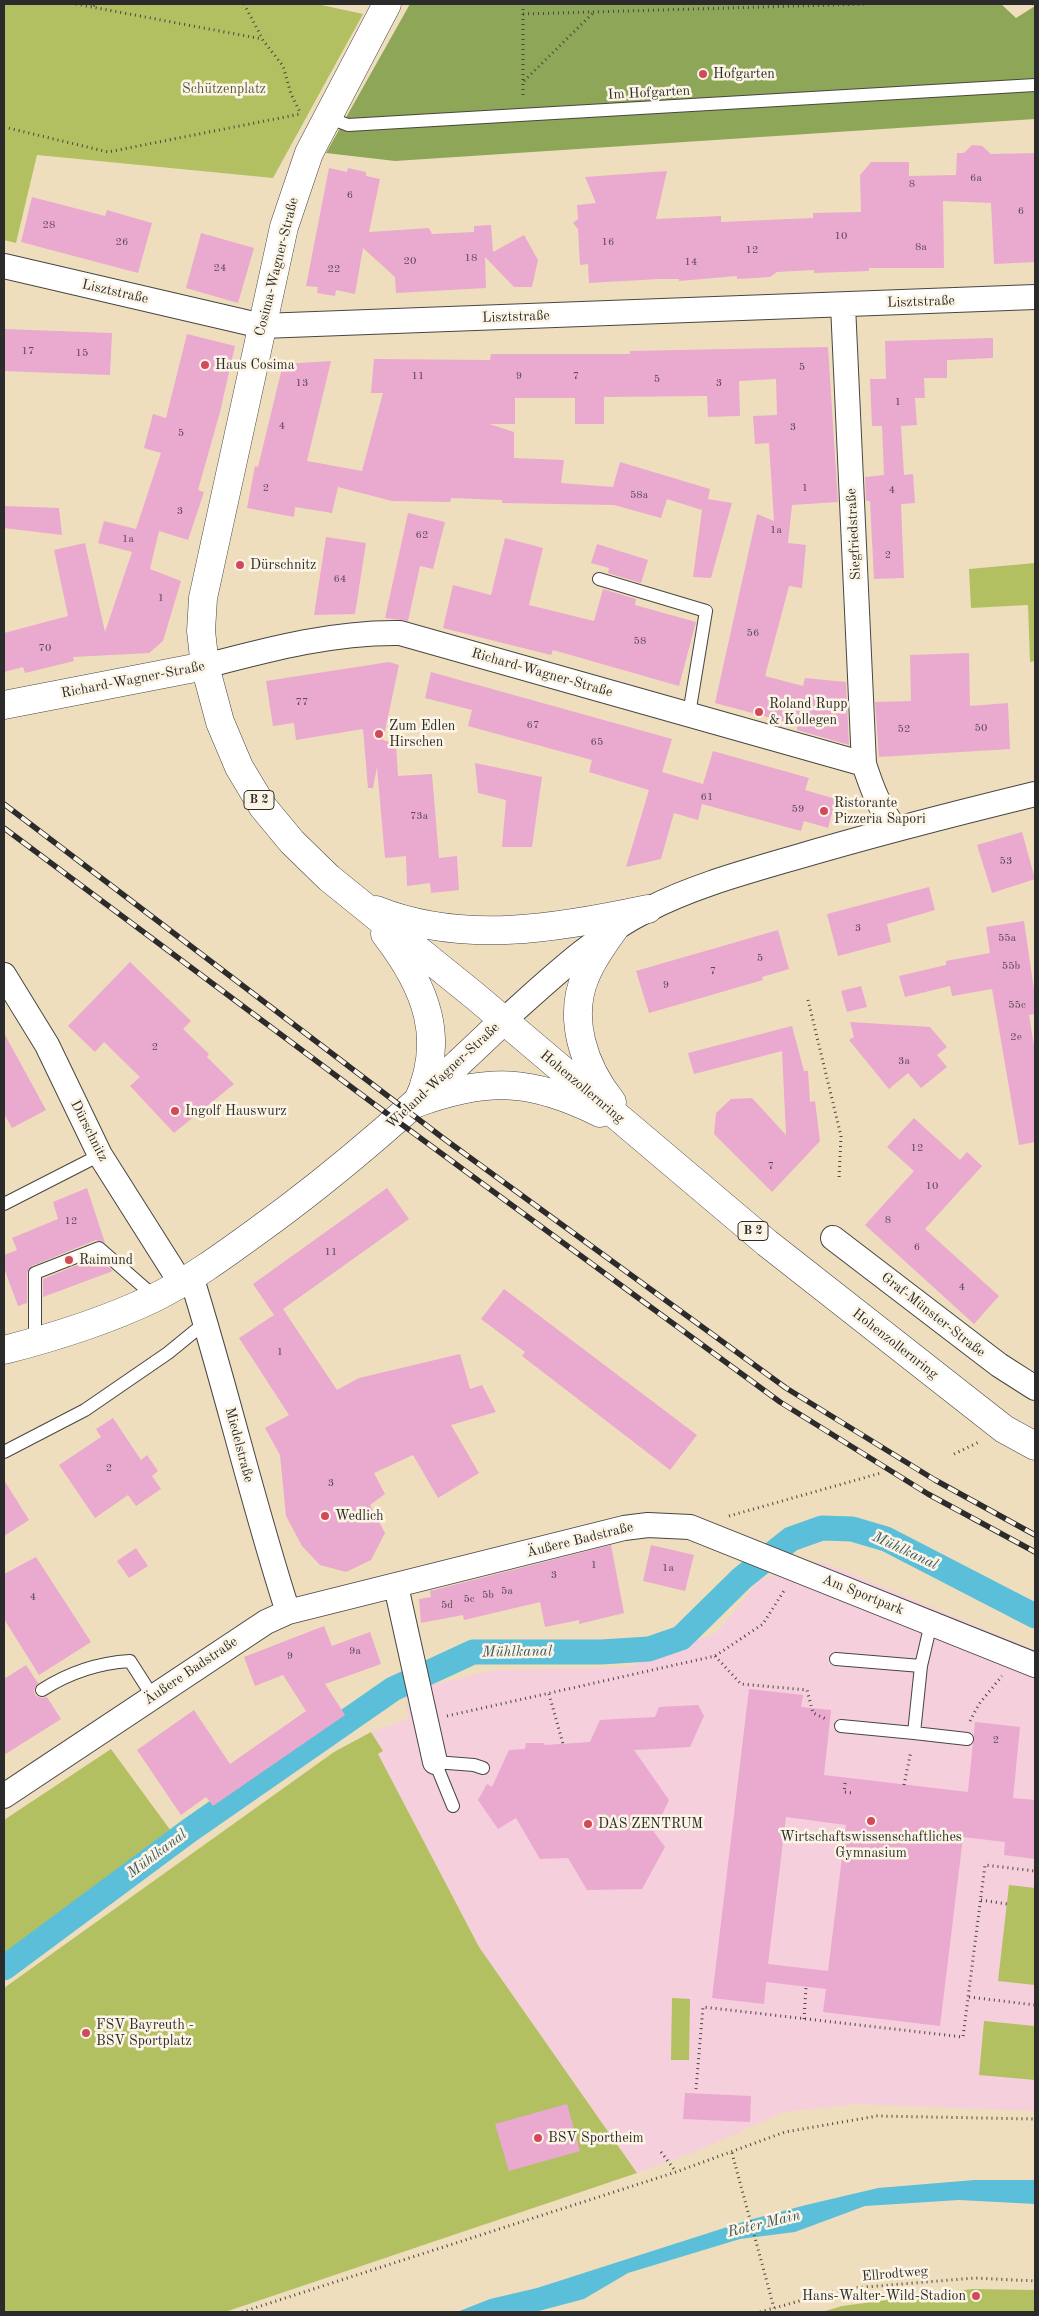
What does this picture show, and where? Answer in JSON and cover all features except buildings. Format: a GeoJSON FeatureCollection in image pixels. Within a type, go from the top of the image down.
{"type":"FeatureCollection","features":[{"type":"Feature","properties":{"kind":"main road","name":"Cosima-Wagner-Straße"},"geometry":{"type":"LineString","coordinates":[[205,666],[200,631],[203,598],[284,227],[309,153],[314,115],[384,4]]}},
{"type":"Feature","properties":{"kind":"main road","name":"Richard-Wagner-Straße"},"geometry":{"type":"LineString","coordinates":[[4,705],[205,666]]}},
{"type":"Feature","properties":{"kind":"main road","name":"Hohenzollernring"},"geometry":{"type":"LineString","coordinates":[[205,666],[220,722],[239,767],[263,807],[292,842],[329,878],[806,1274],[1004,1429],[1035,1446]]}},
{"type":"Feature","properties":{"kind":"main road"},"geometry":{"type":"LineString","coordinates":[[361,903],[389,915],[440,926],[470,930],[527,929],[563,925],[648,909]]}},
{"type":"Feature","properties":{"kind":"main road"},"geometry":{"type":"LineString","coordinates":[[361,903],[412,973],[426,1004],[432,1030],[431,1063],[426,1085],[417,1103]]}},
{"type":"Feature","properties":{"kind":"main road"},"geometry":{"type":"LineString","coordinates":[[615,928],[585,976],[577,1026],[581,1044],[592,1071],[609,1099],[633,1129]]}},
{"type":"Feature","properties":{"kind":"main road","name":"Wieland-Wagner-Straße"},"geometry":{"type":"LineString","coordinates":[[4,1350],[100,1322],[155,1297],[186,1280],[289,1208],[417,1103],[503,1021]]}},
{"type":"Feature","properties":{"kind":"main road"},"geometry":{"type":"LineString","coordinates":[[417,1103],[452,1090],[507,1084],[539,1090],[577,1101],[633,1129]]}},
{"type":"Feature","properties":{"kind":"street","name":"Lisztstraße"},"geometry":{"type":"LineString","coordinates":[[4,266],[262,326],[1035,297]]}},
{"type":"Feature","properties":{"kind":"street","name":"Siegfriedstraße"},"geometry":{"type":"LineString","coordinates":[[843,305],[864,764]]}},
{"type":"Feature","properties":{"kind":"street","name":"Richard-Wagner-Straße"},"geometry":{"type":"LineString","coordinates":[[205,666],[312,640],[363,633],[400,633],[864,764]]}},
{"type":"Feature","properties":{"kind":"street"},"geometry":{"type":"LineString","coordinates":[[864,764],[883,813],[895,828],[1035,794]]}},
{"type":"Feature","properties":{"kind":"street","name":"Wieland-Wagner-Straße"},"geometry":{"type":"LineString","coordinates":[[503,1021],[577,957],[615,928],[648,909],[735,876],[895,828]]}},
{"type":"Feature","properties":{"kind":"street","name":"Dürschnitz"},"geometry":{"type":"LineString","coordinates":[[4,976],[47,1046],[100,1155],[186,1280]]}},
{"type":"Feature","properties":{"kind":"street","name":"Graf-Münster-Straße"},"geometry":{"type":"LineString","coordinates":[[833,1238],[999,1365],[1035,1388]]}},
{"type":"Feature","properties":{"kind":"street","name":"Miedelstraße"},"geometry":{"type":"LineString","coordinates":[[186,1280],[206,1322],[254,1503],[288,1612]]}},
{"type":"Feature","properties":{"kind":"street","name":"Äußere Badstraße"},"geometry":{"type":"LineString","coordinates":[[4,1796],[266,1622],[288,1612],[624,1528],[648,1525],[690,1527]]}},
{"type":"Feature","properties":{"kind":"street","name":"Am Sportpark"},"geometry":{"type":"LineString","coordinates":[[690,1527],[1026,1661]]}},
{"type":"Feature","properties":{"kind":"street"},"geometry":{"type":"LineString","coordinates":[[396,1586],[434,1762]]}},
{"type":"Feature","properties":{"kind":"lane","name":"Im Hofgarten"},"geometry":{"type":"LineString","coordinates":[[314,115],[348,125],[1035,85]]}},
{"type":"Feature","properties":{"kind":"lane"},"geometry":{"type":"LineString","coordinates":[[599,579],[706,611],[689,714]]}},
{"type":"Feature","properties":{"kind":"lane"},"geometry":{"type":"LineString","coordinates":[[4,1204],[100,1155]]}},
{"type":"Feature","properties":{"kind":"lane"},"geometry":{"type":"LineString","coordinates":[[35,1342],[35,1272],[99,1248],[155,1297]]}},
{"type":"Feature","properties":{"kind":"lane"},"geometry":{"type":"LineString","coordinates":[[4,1452],[85,1410],[168,1353],[206,1322]]}},
{"type":"Feature","properties":{"kind":"lane"},"geometry":{"type":"LineString","coordinates":[[914,1733],[921,1666],[931,1623]]}},
{"type":"Feature","properties":{"kind":"lane"},"geometry":{"type":"LineString","coordinates":[[836,1659],[921,1666]]}},
{"type":"Feature","properties":{"kind":"lane"},"geometry":{"type":"LineString","coordinates":[[42,1690],[60,1678],[88,1667],[130,1661],[153,1697]]}},
{"type":"Feature","properties":{"kind":"lane"},"geometry":{"type":"LineString","coordinates":[[841,1726],[965,1739]]}},
{"type":"Feature","properties":{"kind":"lane"},"geometry":{"type":"LineString","coordinates":[[453,1806],[434,1762],[474,1765],[482,1768]]}},
{"type":"Feature","properties":{"kind":"path"},"geometry":{"type":"LineString","coordinates":[[76,4],[92,5],[262,39]]}},
{"type":"Feature","properties":{"kind":"path"},"geometry":{"type":"LineString","coordinates":[[92,5],[96,4]]}},
{"type":"Feature","properties":{"kind":"path"},"geometry":{"type":"LineString","coordinates":[[244,4],[262,39],[283,66],[291,94],[314,115]]}},
{"type":"Feature","properties":{"kind":"path"},"geometry":{"type":"LineString","coordinates":[[523,4],[524,115]]}},
{"type":"Feature","properties":{"kind":"path"},"geometry":{"type":"LineString","coordinates":[[523,14],[760,5],[865,4]]}},
{"type":"Feature","properties":{"kind":"path"},"geometry":{"type":"LineString","coordinates":[[1034,4],[1035,9]]}},
{"type":"Feature","properties":{"kind":"path"},"geometry":{"type":"LineString","coordinates":[[523,82],[594,12]]}},
{"type":"Feature","properties":{"kind":"path"},"geometry":{"type":"LineString","coordinates":[[4,127],[108,152],[314,115]]}},
{"type":"Feature","properties":{"kind":"path"},"geometry":{"type":"LineString","coordinates":[[808,1000],[841,1136],[840,1180]]}},
{"type":"Feature","properties":{"kind":"path"},"geometry":{"type":"LineString","coordinates":[[728,1516],[881,1474]]}},
{"type":"Feature","properties":{"kind":"path"},"geometry":{"type":"LineString","coordinates":[[424,1722],[714,1656],[763,1624],[797,1569]]}},
{"type":"Feature","properties":{"kind":"path"},"geometry":{"type":"LineString","coordinates":[[714,1656],[741,1684],[807,1690],[813,1713],[841,1726]]}},
{"type":"Feature","properties":{"kind":"path"},"geometry":{"type":"LineString","coordinates":[[965,1739],[979,1704],[1026,1661]]}},
{"type":"Feature","properties":{"kind":"path"},"geometry":{"type":"LineString","coordinates":[[549,1694],[563,1744]]}},
{"type":"Feature","properties":{"kind":"path"},"geometry":{"type":"LineString","coordinates":[[904,1785],[914,1733]]}},
{"type":"Feature","properties":{"kind":"path"},"geometry":{"type":"LineString","coordinates":[[845,1783],[844,1792],[853,1793]]}},
{"type":"Feature","properties":{"kind":"path"},"geometry":{"type":"LineString","coordinates":[[696,2089],[702,2007],[963,2038],[985,1865],[1035,1871]]}},
{"type":"Feature","properties":{"kind":"path"},"geometry":{"type":"LineString","coordinates":[[981,1900],[1007,1904]]}},
{"type":"Feature","properties":{"kind":"path"},"geometry":{"type":"LineString","coordinates":[[804,2019],[806,1987]]}},
{"type":"Feature","properties":{"kind":"path"},"geometry":{"type":"LineString","coordinates":[[969,1997],[1035,2005]]}},
{"type":"Feature","properties":{"kind":"path"},"geometry":{"type":"LineString","coordinates":[[242,2312],[640,2185],[732,2153],[785,2132],[877,2116],[1035,2119]]}},
{"type":"Feature","properties":{"kind":"path"},"geometry":{"type":"LineString","coordinates":[[661,2152],[676,2172]]}},
{"type":"Feature","properties":{"kind":"path"},"geometry":{"type":"LineString","coordinates":[[732,2153],[774,2308]]}},
{"type":"Feature","properties":{"kind":"path","name":"Ellrodtweg"},"geometry":{"type":"LineString","coordinates":[[760,2312],[842,2289],[974,2278],[1035,2281]]}},
{"type":"Feature","properties":{"kind":"shaded area"},"geometry":{"type":"Polygon","coordinates":[[[820,1561],[1035,1650],[1035,2111],[855,2104],[784,2112],[697,2151],[637,2173],[479,1947],[378,1754],[383,1751],[371,1732],[408,1719],[406,1691],[493,1670],[628,1667],[716,1633],[760,1579],[820,1561]]]}},
{"type":"Feature","properties":{"kind":"green space","name":"Schützenplatz"},"geometry":{"type":"Polygon","coordinates":[[[4,4],[317,4],[363,14],[273,178],[37,155],[16,243],[4,240],[4,4]]]}},
{"type":"Feature","properties":{"kind":"green space","name":"Hofgarten"},"geometry":{"type":"Polygon","coordinates":[[[410,4],[1001,4],[1016,18],[1035,6],[1035,119],[395,161],[326,153],[410,4]]]}},
{"type":"Feature","properties":{"kind":"green space"},"geometry":{"type":"Polygon","coordinates":[[[1035,563],[1035,661],[1030,662],[1028,605],[971,608],[969,569],[1035,563]]]}},
{"type":"Feature","properties":{"kind":"green space"},"geometry":{"type":"Polygon","coordinates":[[[371,1732],[383,1751],[378,1754],[479,1947],[637,2173],[225,2312],[4,2312],[4,1988],[334,1752],[371,1732]]]}},
{"type":"Feature","properties":{"kind":"green space"},"geometry":{"type":"Polygon","coordinates":[[[111,1749],[171,1831],[4,1959],[4,1820],[111,1749]]]}},
{"type":"Feature","properties":{"kind":"green space"},"geometry":{"type":"Polygon","coordinates":[[[1009,1885],[1035,1888],[1035,1985],[998,1981],[1009,1885]]]}},
{"type":"Feature","properties":{"kind":"green space"},"geometry":{"type":"Polygon","coordinates":[[[672,1998],[690,1999],[689,2060],[671,2060],[672,1998]]]}},
{"type":"Feature","properties":{"kind":"green space"},"geometry":{"type":"Polygon","coordinates":[[[984,2021],[1035,2026],[1035,2080],[979,2075],[984,2021]]]}},
{"type":"Feature","properties":{"kind":"green space","name":"Hans-Walter-Wild-Stadion"},"geometry":{"type":"Polygon","coordinates":[[[972,2289],[1035,2290],[1035,2312],[822,2312],[842,2306],[972,2289]]]}},
{"type":"Feature","properties":{"kind":"water","name":"Roter Main"},"geometry":{"type":"Polygon","coordinates":[[[974,2180],[1035,2180],[1035,2204],[959,2200],[865,2206],[795,2232],[740,2239],[628,2273],[584,2299],[535,2312],[457,2312],[490,2299],[537,2288],[749,2220],[806,2205],[878,2188],[974,2180]]]}},
{"type":"Feature","properties":{"kind":"waterway","name":"Mühlkanal"},"geometry":{"type":"LineString","coordinates":[[4,1968],[190,1830],[393,1689],[473,1652],[601,1652],[649,1649],[681,1638],[742,1578],[791,1539],[822,1528],[852,1529],[886,1539],[1035,1616]]}},
{"type":"Feature","properties":{"kind":"railway"},"geometry":{"type":"LineString","coordinates":[[4,804],[443,1138],[786,1388],[935,1480],[1035,1535]]}},
{"type":"Feature","properties":{"kind":"railway"},"geometry":{"type":"LineString","coordinates":[[4,828],[374,1104],[780,1402],[928,1494],[1035,1552]]}},
{"type":"Feature","properties":{"kind":"place","name":"Hofgarten"},"geometry":{"type":"Point","coordinates":[703,74]}},
{"type":"Feature","properties":{"kind":"place","name":"Haus Cosima"},"geometry":{"type":"Point","coordinates":[205,365]}},
{"type":"Feature","properties":{"kind":"place","name":"Dürschnitz"},"geometry":{"type":"Point","coordinates":[240,565]}},
{"type":"Feature","properties":{"kind":"place","name":"Roland Rupp & Kollegen"},"geometry":{"type":"Point","coordinates":[759,712]}},
{"type":"Feature","properties":{"kind":"place","name":"Zum Edlen Hirschen"},"geometry":{"type":"Point","coordinates":[379,734]}},
{"type":"Feature","properties":{"kind":"place","name":"Ristorante Pizzeria Sapori"},"geometry":{"type":"Point","coordinates":[824,811]}},
{"type":"Feature","properties":{"kind":"place","name":"Ingolf Hauswurz"},"geometry":{"type":"Point","coordinates":[175,1111]}},
{"type":"Feature","properties":{"kind":"place","name":"Raimund"},"geometry":{"type":"Point","coordinates":[69,1260]}},
{"type":"Feature","properties":{"kind":"place","name":"Wedlich"},"geometry":{"type":"Point","coordinates":[325,1516]}},
{"type":"Feature","properties":{"kind":"place","name":"Wirtschaftswissenschaftliches Gymnasium"},"geometry":{"type":"Point","coordinates":[871,1821]}},
{"type":"Feature","properties":{"kind":"place","name":"DAS ZENTRUM"},"geometry":{"type":"Point","coordinates":[588,1824]}},
{"type":"Feature","properties":{"kind":"place","name":"FSV Bayreuth - BSV Sportplatz"},"geometry":{"type":"Point","coordinates":[86,2033]}},
{"type":"Feature","properties":{"kind":"place","name":"BSV Sportheim"},"geometry":{"type":"Point","coordinates":[538,2138]}},
{"type":"Feature","properties":{"kind":"place","name":"Hans-Walter-Wild-Stadion"},"geometry":{"type":"Point","coordinates":[976,2296]}}]}
